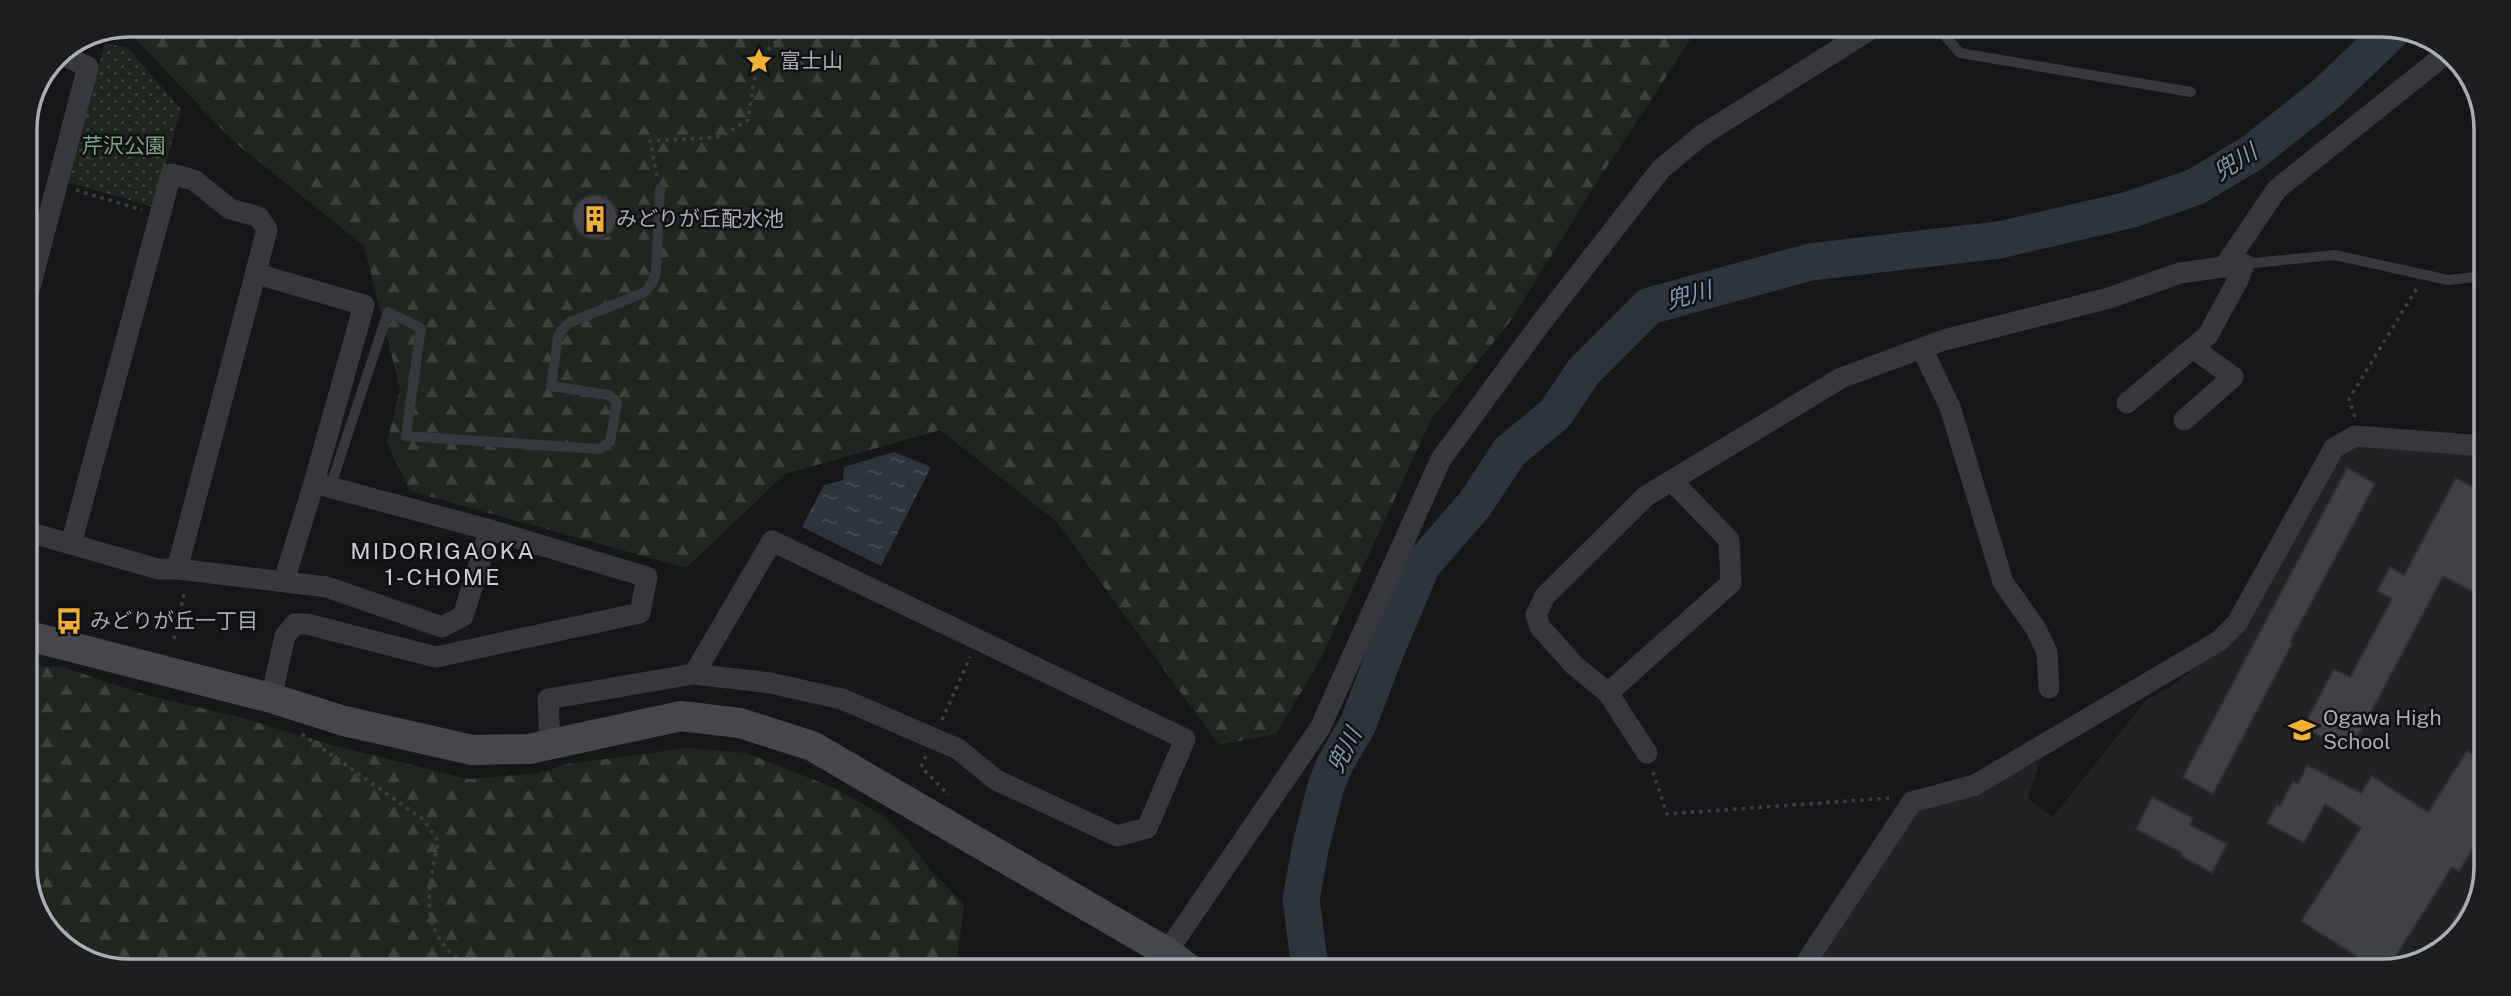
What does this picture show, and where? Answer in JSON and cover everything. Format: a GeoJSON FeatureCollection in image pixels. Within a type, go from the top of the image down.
{"type":"FeatureCollection","features":[{"type":"Feature","properties":{"kind":"street"},"geometry":{"type":"LineString","coordinates":[[1174,959],[1320,728],[1441,459],[1541,323],[1661,169],[1702,135],[1858,37]]}},
{"type":"Feature","properties":{"kind":"street"},"geometry":{"type":"LineString","coordinates":[[2127,403],[2208,335],[2238,280],[2234,266],[2277,189],[2441,58]]}},
{"type":"Feature","properties":{"kind":"street"},"geometry":{"type":"LineString","coordinates":[[37,262],[88,67],[70,59]]}},
{"type":"Feature","properties":{"kind":"street"},"geometry":{"type":"LineString","coordinates":[[72,544],[171,174],[194,180],[230,209],[259,217],[267,230],[177,569]]}},
{"type":"Feature","properties":{"kind":"street"},"geometry":{"type":"LineString","coordinates":[[1647,753],[1608,693],[1574,665],[1539,627],[1536,615],[1545,596],[1646,496],[1841,378],[1944,341],[2109,298],[2180,273],[2234,266]]}},
{"type":"Feature","properties":{"kind":"street"},"geometry":{"type":"LineString","coordinates":[[257,274],[364,305],[322,485],[284,581]]}},
{"type":"Feature","properties":{"kind":"street"},"geometry":{"type":"LineString","coordinates":[[2184,420],[2234,377],[2193,348]]}},
{"type":"Feature","properties":{"kind":"street"},"geometry":{"type":"LineString","coordinates":[[1923,349],[1950,407],[2003,582],[2036,628],[2047,652],[2049,688]]}},
{"type":"Feature","properties":{"kind":"street"},"geometry":{"type":"LineString","coordinates":[[1808,959],[1912,802],[1975,786],[2219,641],[2237,623],[2334,448],[2355,436],[2474,445]]}},
{"type":"Feature","properties":{"kind":"street"},"geometry":{"type":"LineString","coordinates":[[1608,693],[1731,583],[1729,540],[1672,481]]}},
{"type":"Feature","properties":{"kind":"street"},"geometry":{"type":"LineString","coordinates":[[271,698],[285,636],[295,624],[307,624],[436,657],[639,613],[647,577],[490,530],[322,485]]}},
{"type":"Feature","properties":{"kind":"street"},"geometry":{"type":"LineString","coordinates":[[37,534],[158,569],[327,587],[442,627],[463,616],[490,530]]}},
{"type":"Feature","properties":{"kind":"street"},"geometry":{"type":"LineString","coordinates":[[550,744],[548,699],[694,674],[770,683],[842,699],[958,749],[996,780],[1117,836],[1147,828],[1185,739],[772,541],[694,674]]}},
{"type":"Feature","properties":{"kind":"street"},"geometry":{"type":"LineString","coordinates":[[37,638],[271,698],[344,720],[472,750],[529,748],[681,716],[740,723],[812,746],[1164,959]]}},
{"type":"Feature","properties":{"kind":"lane"},"geometry":{"type":"LineString","coordinates":[[1946,37],[1960,53],[2191,93]]}},
{"type":"Feature","properties":{"kind":"lane"},"geometry":{"type":"LineString","coordinates":[[322,485],[388,312],[421,328],[406,436],[599,449],[610,442],[617,402],[609,395],[551,386],[558,337],[569,323],[645,292],[652,284],[656,272],[660,190]]}},
{"type":"Feature","properties":{"kind":"lane"},"geometry":{"type":"LineString","coordinates":[[2234,266],[2335,255],[2448,280],[2474,277]]}},
{"type":"Feature","properties":{"kind":"path"},"geometry":{"type":"LineString","coordinates":[[660,190],[650,141],[720,136],[748,120],[755,73],[767,49],[785,37]]}},
{"type":"Feature","properties":{"kind":"path"},"geometry":{"type":"LineString","coordinates":[[58,185],[161,215]]}},
{"type":"Feature","properties":{"kind":"path"},"geometry":{"type":"LineString","coordinates":[[2355,436],[2358,425],[2349,399],[2424,276]]}},
{"type":"Feature","properties":{"kind":"path"},"geometry":{"type":"LineString","coordinates":[[174,639],[184,594]]}},
{"type":"Feature","properties":{"kind":"path"},"geometry":{"type":"LineString","coordinates":[[949,796],[921,767],[978,639]]}},
{"type":"Feature","properties":{"kind":"path"},"geometry":{"type":"LineString","coordinates":[[297,731],[424,820],[438,841],[429,876],[433,930],[445,948],[458,959]]}},
{"type":"Feature","properties":{"kind":"path"},"geometry":{"type":"LineString","coordinates":[[1647,753],[1667,814],[1902,797],[1912,802]]}},
{"type":"Feature","properties":{"kind":"shaded area","name":"Ogawa High School"},"geometry":{"type":"Polygon","coordinates":[[[2357,444],[2474,453],[2474,867],[2470,893],[2443,936],[2417,952],[2382,959],[1820,959],[1910,818],[1925,807],[1983,791],[2041,759],[2028,799],[2053,817],[2146,700],[2170,687],[2221,649],[2342,453],[2357,444]]]}},
{"type":"Feature","properties":{"kind":"green space"},"geometry":{"type":"Polygon","coordinates":[[[134,37],[1692,37],[1509,323],[1432,418],[1320,660],[1276,734],[1219,745],[1057,522],[940,430],[785,474],[686,568],[410,491],[387,442],[400,389],[364,246],[233,141],[134,37]]]}},
{"type":"Feature","properties":{"kind":"green space","name":"芹沢公園"},"geometry":{"type":"Polygon","coordinates":[[[105,43],[128,48],[181,109],[154,207],[67,182],[105,43]]]}},
{"type":"Feature","properties":{"kind":"green space"},"geometry":{"type":"Polygon","coordinates":[[[37,666],[62,667],[143,694],[469,779],[539,773],[567,764],[687,748],[746,753],[832,787],[882,815],[964,904],[957,959],[129,959],[99,954],[73,940],[56,923],[46,908],[39,885],[37,666]]]}},
{"type":"Feature","properties":{"kind":"water"},"geometry":{"type":"Polygon","coordinates":[[[894,452],[931,467],[881,566],[802,527],[824,485],[843,480],[844,467],[894,452]]]}},
{"type":"Feature","properties":{"kind":"building","name":"みどりが丘配水池"},"geometry":{"type":"Polygon","coordinates":[[[595,195],[611,201],[617,217],[611,233],[595,239],[579,233],[573,217],[579,201],[595,195]]]}},
{"type":"Feature","properties":{"kind":"building"},"geometry":{"type":"Polygon","coordinates":[[[2347,468],[2375,484],[2290,642],[2292,644],[2213,794],[2183,777],[2347,468]]]}},
{"type":"Feature","properties":{"kind":"building"},"geometry":{"type":"Polygon","coordinates":[[[2456,478],[2474,488],[2474,592],[2443,576],[2352,748],[2328,734],[2325,739],[2303,727],[2334,669],[2350,677],[2392,599],[2377,591],[2390,567],[2404,575],[2456,478]]]}},
{"type":"Feature","properties":{"kind":"building"},"geometry":{"type":"Polygon","coordinates":[[[2467,751],[2474,756],[2474,847],[2459,871],[2452,867],[2395,958],[2361,959],[2301,921],[2361,828],[2325,804],[2304,843],[2267,823],[2277,804],[2280,806],[2293,781],[2298,784],[2307,765],[2361,793],[2372,776],[2428,812],[2467,751]]]}},
{"type":"Feature","properties":{"kind":"building"},"geometry":{"type":"Polygon","coordinates":[[[2152,797],[2193,818],[2190,825],[2227,844],[2212,873],[2181,856],[2182,853],[2136,829],[2152,797]]]}},
{"type":"Feature","properties":{"kind":"waterway","name":"兜川"},"geometry":{"type":"LineString","coordinates":[[1309,959],[1301,899],[1326,786],[1358,724],[1422,565],[1475,504],[1510,451],[1555,414],[1584,371],[1649,306],[1810,262],[1999,240],[2129,210],[2195,187],[2252,153],[2326,94],[2385,37]]}},
{"type":"Feature","properties":{"kind":"place","name":"富士山"},"geometry":{"type":"Point","coordinates":[759,61]}},
{"type":"Feature","properties":{"kind":"place","name":"みどりが丘配水池"},"geometry":{"type":"Point","coordinates":[595,219]}},
{"type":"Feature","properties":{"kind":"place","name":"みどりが丘一丁目"},"geometry":{"type":"Point","coordinates":[69,621]}},
{"type":"Feature","properties":{"kind":"place","name":"Ogawa High School"},"geometry":{"type":"Point","coordinates":[2302,730]}},
{"type":"Feature","properties":{"kind":"district","name":"MIDORIGAOKA 1-CHOME"},"geometry":{"type":"Point","coordinates":[443,564]}}]}
